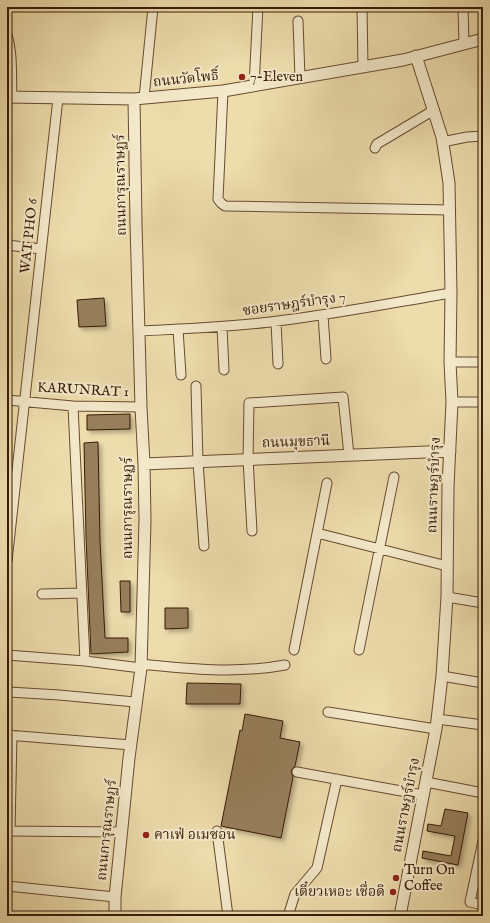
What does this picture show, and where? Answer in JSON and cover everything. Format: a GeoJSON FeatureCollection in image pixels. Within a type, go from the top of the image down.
{"type":"FeatureCollection","features":[{"type":"Feature","properties":{"kind":"street"},"geometry":{"type":"LineString","coordinates":[[139,99],[153,8],[143,7]]}},
{"type":"Feature","properties":{"kind":"street"},"geometry":{"type":"LineString","coordinates":[[254,86],[258,7]]}},
{"type":"Feature","properties":{"kind":"street"},"geometry":{"type":"LineString","coordinates":[[362,7],[363,67]]}},
{"type":"Feature","properties":{"kind":"street"},"geometry":{"type":"LineString","coordinates":[[463,7],[464,44]]}},
{"type":"Feature","properties":{"kind":"street"},"geometry":{"type":"LineString","coordinates":[[298,21],[300,78]]}},
{"type":"Feature","properties":{"kind":"street"},"geometry":{"type":"LineString","coordinates":[[7,35],[10,45],[11,64],[9,97]]}},
{"type":"Feature","properties":{"kind":"street","name":"ถนนวัดโพธิ์"},"geometry":{"type":"LineString","coordinates":[[9,97],[139,99],[223,91],[363,67],[416,56],[483,39]]}},
{"type":"Feature","properties":{"kind":"street","name":"ถนนราษฎร์บำรุง"},"geometry":{"type":"LineString","coordinates":[[400,916],[426,782],[436,724],[442,676],[447,598],[448,487],[452,402],[450,362],[451,293],[449,183],[442,142],[434,110],[416,56]]}},
{"type":"Feature","properties":{"kind":"street"},"geometry":{"type":"LineString","coordinates":[[223,91],[218,199],[225,206],[450,210]]}},
{"type":"Feature","properties":{"kind":"street","name":"WAT PHO 6"},"geometry":{"type":"LineString","coordinates":[[7,561],[58,98]]}},
{"type":"Feature","properties":{"kind":"street","name":"ถนนการุณราษฏร์"},"geometry":{"type":"LineString","coordinates":[[115,916],[115,897],[131,744],[141,666],[145,520],[136,224],[139,99]]}},
{"type":"Feature","properties":{"kind":"street"},"geometry":{"type":"LineString","coordinates":[[375,148],[377,144],[434,110]]}},
{"type":"Feature","properties":{"kind":"street"},"geometry":{"type":"LineString","coordinates":[[442,142],[467,137],[483,136]]}},
{"type":"Feature","properties":{"kind":"street"},"geometry":{"type":"LineString","coordinates":[[7,245],[42,249]]}},
{"type":"Feature","properties":{"kind":"street","name":"ซอยราษฎร์บำรุง 7"},"geometry":{"type":"LineString","coordinates":[[139,331],[222,327],[276,322],[451,293]]}},
{"type":"Feature","properties":{"kind":"street"},"geometry":{"type":"LineString","coordinates":[[323,315],[326,359]]}},
{"type":"Feature","properties":{"kind":"street"},"geometry":{"type":"LineString","coordinates":[[276,322],[278,364]]}},
{"type":"Feature","properties":{"kind":"street"},"geometry":{"type":"LineString","coordinates":[[222,327],[224,370]]}},
{"type":"Feature","properties":{"kind":"street"},"geometry":{"type":"LineString","coordinates":[[178,329],[181,375]]}},
{"type":"Feature","properties":{"kind":"street"},"geometry":{"type":"LineString","coordinates":[[450,362],[483,362]]}},
{"type":"Feature","properties":{"kind":"street"},"geometry":{"type":"LineString","coordinates":[[196,386],[198,462],[204,546]]}},
{"type":"Feature","properties":{"kind":"street"},"geometry":{"type":"LineString","coordinates":[[252,531],[248,459],[249,403],[343,397],[349,455]]}},
{"type":"Feature","properties":{"kind":"street","name":"KARUNRAT 1"},"geometry":{"type":"LineString","coordinates":[[7,400],[73,406],[141,407]]}},
{"type":"Feature","properties":{"kind":"street"},"geometry":{"type":"LineString","coordinates":[[452,402],[483,402]]}},
{"type":"Feature","properties":{"kind":"street"},"geometry":{"type":"LineString","coordinates":[[73,406],[84,661]]}},
{"type":"Feature","properties":{"kind":"street","name":"ถนนมุขธานี"},"geometry":{"type":"LineString","coordinates":[[144,464],[450,451]]}},
{"type":"Feature","properties":{"kind":"street"},"geometry":{"type":"LineString","coordinates":[[359,650],[394,477]]}},
{"type":"Feature","properties":{"kind":"street"},"geometry":{"type":"LineString","coordinates":[[294,650],[327,483]]}},
{"type":"Feature","properties":{"kind":"street"},"geometry":{"type":"LineString","coordinates":[[317,533],[447,566]]}},
{"type":"Feature","properties":{"kind":"street"},"geometry":{"type":"LineString","coordinates":[[42,594],[82,593]]}},
{"type":"Feature","properties":{"kind":"street"},"geometry":{"type":"LineString","coordinates":[[447,598],[483,603]]}},
{"type":"Feature","properties":{"kind":"street"},"geometry":{"type":"LineString","coordinates":[[7,655],[199,670],[251,670],[285,665]]}},
{"type":"Feature","properties":{"kind":"street"},"geometry":{"type":"LineString","coordinates":[[442,676],[483,683]]}},
{"type":"Feature","properties":{"kind":"street"},"geometry":{"type":"LineString","coordinates":[[9,692],[136,702]]}},
{"type":"Feature","properties":{"kind":"street"},"geometry":{"type":"LineString","coordinates":[[328,712],[436,724],[483,725]]}},
{"type":"Feature","properties":{"kind":"street"},"geometry":{"type":"LineString","coordinates":[[122,832],[8,831],[10,735],[131,744]]}},
{"type":"Feature","properties":{"kind":"street"},"geometry":{"type":"LineString","coordinates":[[297,772],[423,795]]}},
{"type":"Feature","properties":{"kind":"street"},"geometry":{"type":"LineString","coordinates":[[288,916],[295,894],[317,868],[337,779]]}},
{"type":"Feature","properties":{"kind":"street"},"geometry":{"type":"LineString","coordinates":[[426,782],[483,792]]}},
{"type":"Feature","properties":{"kind":"street"},"geometry":{"type":"LineString","coordinates":[[217,831],[228,916]]}},
{"type":"Feature","properties":{"kind":"street"},"geometry":{"type":"LineString","coordinates":[[483,841],[470,902],[483,905]]}},
{"type":"Feature","properties":{"kind":"street"},"geometry":{"type":"LineString","coordinates":[[7,886],[115,897]]}},
{"type":"Feature","properties":{"kind":"building"},"geometry":{"type":"Polygon","coordinates":[[[104,298],[106,326],[79,327],[77,300],[104,298]]]}},
{"type":"Feature","properties":{"kind":"building"},"geometry":{"type":"Polygon","coordinates":[[[130,414],[130,429],[87,430],[87,415],[130,414]]]}},
{"type":"Feature","properties":{"kind":"building"},"geometry":{"type":"Polygon","coordinates":[[[98,442],[100,541],[105,638],[128,638],[128,652],[91,654],[84,443],[98,442]]]}},
{"type":"Feature","properties":{"kind":"building"},"geometry":{"type":"Polygon","coordinates":[[[120,581],[130,581],[130,612],[121,612],[120,581]]]}},
{"type":"Feature","properties":{"kind":"building"},"geometry":{"type":"Polygon","coordinates":[[[165,608],[188,608],[188,628],[165,629],[165,608]]]}},
{"type":"Feature","properties":{"kind":"building"},"geometry":{"type":"Polygon","coordinates":[[[187,683],[241,684],[240,704],[186,704],[187,683]]]}},
{"type":"Feature","properties":{"kind":"building"},"geometry":{"type":"Polygon","coordinates":[[[245,714],[283,721],[280,738],[300,742],[295,766],[291,771],[293,777],[281,838],[221,826],[240,730],[242,731],[245,714]]]}},
{"type":"Feature","properties":{"kind":"building"},"geometry":{"type":"Polygon","coordinates":[[[445,809],[468,813],[458,865],[422,858],[423,851],[451,856],[455,836],[427,831],[428,824],[441,826],[445,809]]]}},
{"type":"Feature","properties":{"kind":"place","name":"7-Eleven"},"geometry":{"type":"Point","coordinates":[242,77]}},
{"type":"Feature","properties":{"kind":"place","name":"คาเฟ่ อเมซอน"},"geometry":{"type":"Point","coordinates":[146,835]}},
{"type":"Feature","properties":{"kind":"place","name":"Turn On Coffee"},"geometry":{"type":"Point","coordinates":[396,878]}},
{"type":"Feature","properties":{"kind":"place","name":"เตี๋ยวเหอะ เชื่อดิ"},"geometry":{"type":"Point","coordinates":[393,892]}}]}
